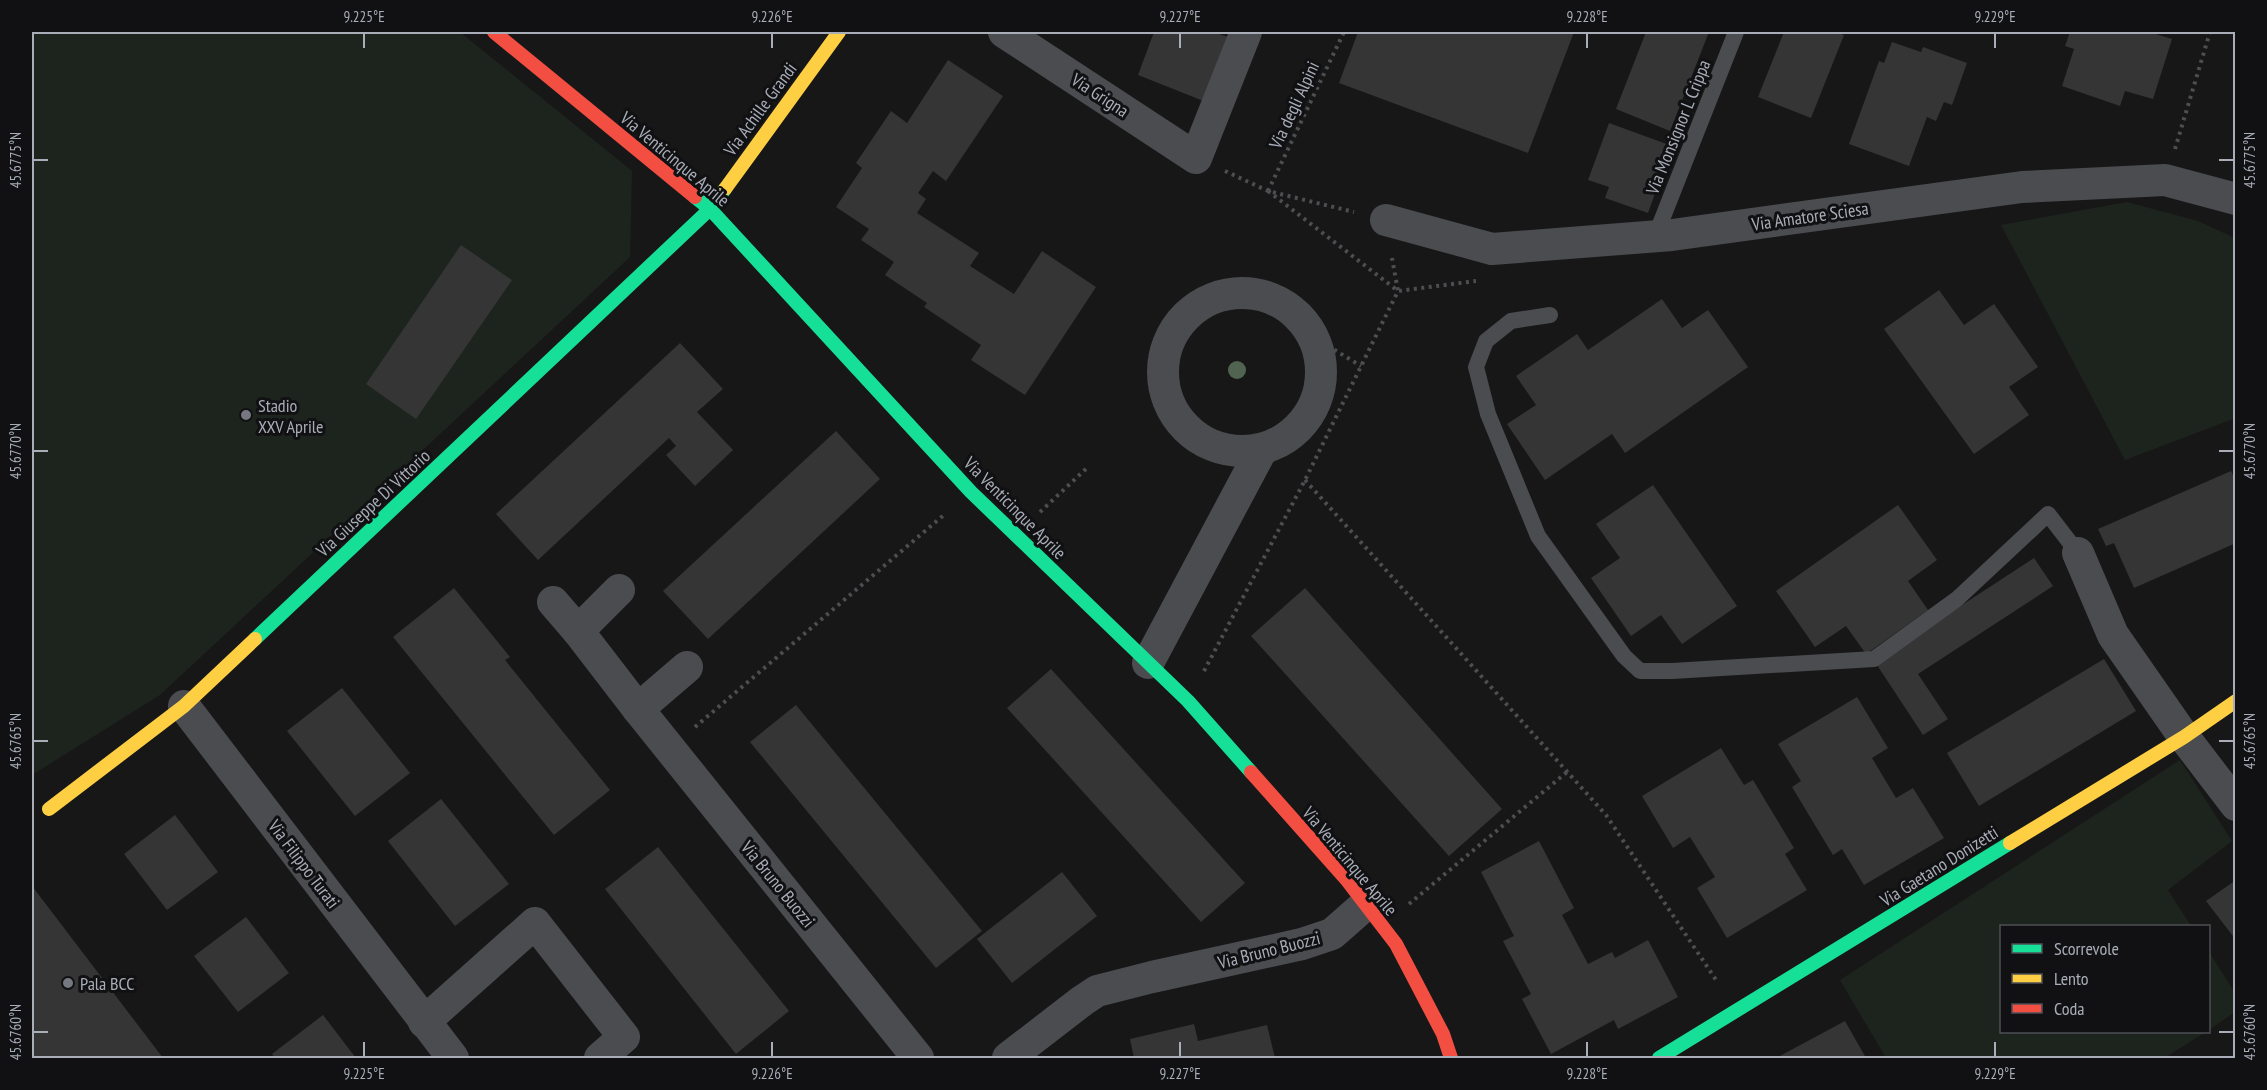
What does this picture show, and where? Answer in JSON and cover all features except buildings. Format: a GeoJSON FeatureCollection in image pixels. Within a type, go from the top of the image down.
{"type":"FeatureCollection","features":[{"type":"Feature","properties":{"kind":"street","name":"Via Venticinque Aprile"},"geometry":{"type":"LineString","coordinates":[[494,32],[710,209],[971,492],[1188,700],[1346,879],[1396,944],[1443,1034],[1451,1059]]}},
{"type":"Feature","properties":{"kind":"street","name":"Via Achille Grandi"},"geometry":{"type":"LineString","coordinates":[[710,209],[839,32]]}},
{"type":"Feature","properties":{"kind":"street","name":"Via Grigna"},"geometry":{"type":"LineString","coordinates":[[1004,32],[1196,158]]}},
{"type":"Feature","properties":{"kind":"street"},"geometry":{"type":"LineString","coordinates":[[1196,158],[1246,32]]}},
{"type":"Feature","properties":{"kind":"street","name":"Via Amatore Sciesa"},"geometry":{"type":"LineString","coordinates":[[1386,220],[1492,249],[1655,237],[2022,187],[2165,180],[2235,199]]}},
{"type":"Feature","properties":{"kind":"street","name":"Via Giuseppe Di Vittorio"},"geometry":{"type":"LineString","coordinates":[[49,809],[184,706],[710,209]]}},
{"type":"Feature","properties":{"kind":"street"},"geometry":{"type":"LineString","coordinates":[[1253,293],[1278,301],[1299,317],[1314,338],[1322,364],[1320,390],[1310,414],[1293,434],[1262,449],[1244,452],[1218,449],[1194,436],[1176,418],[1164,394],[1162,368],[1168,342],[1182,320],[1202,303],[1227,294],[1253,293]]}},
{"type":"Feature","properties":{"kind":"street"},"geometry":{"type":"LineString","coordinates":[[1148,663],[1262,449]]}},
{"type":"Feature","properties":{"kind":"street"},"geometry":{"type":"LineString","coordinates":[[2078,553],[2113,635],[2235,805]]}},
{"type":"Feature","properties":{"kind":"street"},"geometry":{"type":"LineString","coordinates":[[578,631],[619,590]]}},
{"type":"Feature","properties":{"kind":"street","name":"Via Bruno Buozzi"},"geometry":{"type":"LineString","coordinates":[[553,602],[918,1059]]}},
{"type":"Feature","properties":{"kind":"street"},"geometry":{"type":"LineString","coordinates":[[638,709],[687,667]]}},
{"type":"Feature","properties":{"kind":"street","name":"Via Gaetano Donizetti"},"geometry":{"type":"LineString","coordinates":[[1659,1059],[2184,737],[2235,701]]}},
{"type":"Feature","properties":{"kind":"street","name":"Via Filippo Turati"},"geometry":{"type":"LineString","coordinates":[[184,706],[453,1059]]}},
{"type":"Feature","properties":{"kind":"street","name":"Via Bruno Buozzi"},"geometry":{"type":"LineString","coordinates":[[1008,1059],[1097,991],[1302,944],[1374,916]]}},
{"type":"Feature","properties":{"kind":"street"},"geometry":{"type":"LineString","coordinates":[[424,1022],[535,923],[624,1037],[600,1059]]}},
{"type":"Feature","properties":{"kind":"lane","name":"Via Monsignor L Crippa"},"geometry":{"type":"LineString","coordinates":[[1655,237],[1736,32]]}},
{"type":"Feature","properties":{"kind":"lane"},"geometry":{"type":"LineString","coordinates":[[1550,315],[1511,321],[1486,341],[1476,367],[1488,414],[1538,536],[1624,656],[1640,671],[1874,659],[1957,599],[2048,514],[2078,553]]}},
{"type":"Feature","properties":{"kind":"path","name":"Via degli Alpini"},"geometry":{"type":"LineString","coordinates":[[1268,191],[1344,32]]}},
{"type":"Feature","properties":{"kind":"path"},"geometry":{"type":"LineString","coordinates":[[2165,180],[2210,32]]}},
{"type":"Feature","properties":{"kind":"path"},"geometry":{"type":"LineString","coordinates":[[1188,700],[1305,480],[1398,291],[1386,220],[1268,191],[1196,158]]}},
{"type":"Feature","properties":{"kind":"path"},"geometry":{"type":"LineString","coordinates":[[1268,191],[1398,291]]}},
{"type":"Feature","properties":{"kind":"path"},"geometry":{"type":"LineString","coordinates":[[1314,338],[1361,366]]}},
{"type":"Feature","properties":{"kind":"path"},"geometry":{"type":"LineString","coordinates":[[1016,535],[1089,466]]}},
{"type":"Feature","properties":{"kind":"path"},"geometry":{"type":"LineString","coordinates":[[1305,480],[1606,814],[1737,1011]]}},
{"type":"Feature","properties":{"kind":"path"},"geometry":{"type":"LineString","coordinates":[[669,749],[971,492]]}},
{"type":"Feature","properties":{"kind":"path"},"geometry":{"type":"LineString","coordinates":[[1374,916],[1567,771]]}},
{"type":"Feature","properties":{"kind":"shaded area","name":"Stadio XXV Aprile"},"geometry":{"type":"Polygon","coordinates":[[[32,32],[460,32],[632,171],[630,257],[160,695],[32,775],[32,32]]]}},
{"type":"Feature","properties":{"kind":"shaded area"},"geometry":{"type":"Polygon","coordinates":[[[2127,202],[2198,221],[2235,238],[2236,422],[2233,419],[2125,460],[2001,225],[2127,202]]]}},
{"type":"Feature","properties":{"kind":"shaded area"},"geometry":{"type":"Polygon","coordinates":[[[2180,760],[2232,841],[2168,890],[2190,925],[2000,925],[2000,1033],[2204,1033],[2164,1058],[1886,1058],[1840,980],[2180,760]]]}},
{"type":"Feature","properties":{"kind":"shaded area"},"geometry":{"type":"Polygon","coordinates":[[[2210,954],[2235,993],[2235,1012],[2210,1029],[2210,954]]]}},
{"type":"Feature","properties":{"kind":"traffic: fast"},"geometry":{"type":"LineString","coordinates":[[255,639],[710,209],[725,189]]}},
{"type":"Feature","properties":{"kind":"traffic: fast"},"geometry":{"type":"LineString","coordinates":[[695,197],[710,209],[971,492],[1188,701],[1251,772]]}},
{"type":"Feature","properties":{"kind":"traffic: fast"},"geometry":{"type":"LineString","coordinates":[[1659,1058],[2010,843]]}},
{"type":"Feature","properties":{"kind":"traffic: slow"},"geometry":{"type":"LineString","coordinates":[[725,189],[839,32]]}},
{"type":"Feature","properties":{"kind":"traffic: slow"},"geometry":{"type":"LineString","coordinates":[[49,809],[184,706],[255,639]]}},
{"type":"Feature","properties":{"kind":"traffic: slow"},"geometry":{"type":"LineString","coordinates":[[2010,843],[2184,737],[2236,701]]}},
{"type":"Feature","properties":{"kind":"traffic: jam"},"geometry":{"type":"LineString","coordinates":[[494,32],[695,197]]}},
{"type":"Feature","properties":{"kind":"traffic: jam"},"geometry":{"type":"LineString","coordinates":[[1251,772],[1346,879],[1396,944],[1443,1034],[1451,1058]]}},
{"type":"Feature","properties":{"kind":"place","name":"Stadio XXV Aprile"},"geometry":{"type":"Point","coordinates":[246,415]}},
{"type":"Feature","properties":{"kind":"place","name":"Pala BCC"},"geometry":{"type":"Point","coordinates":[68,983]}}]}
